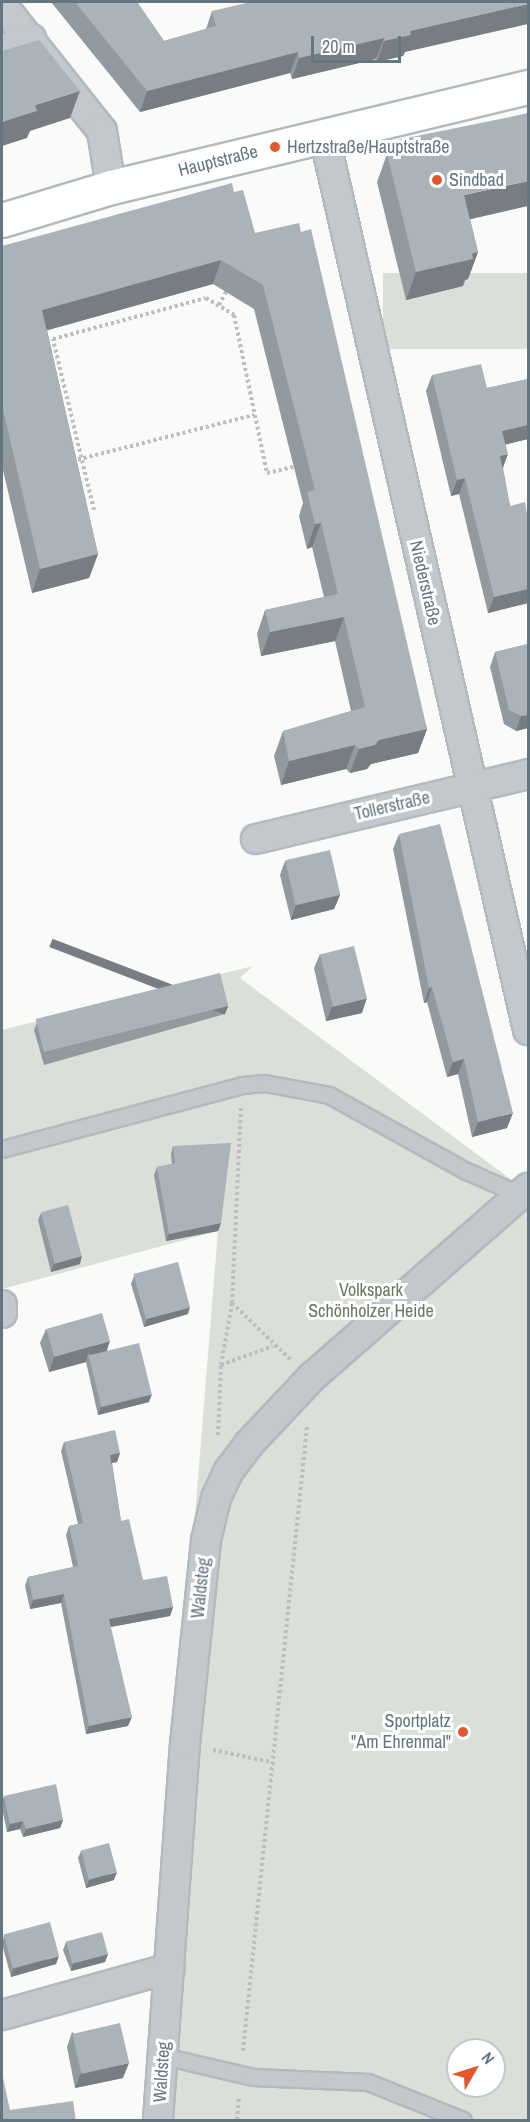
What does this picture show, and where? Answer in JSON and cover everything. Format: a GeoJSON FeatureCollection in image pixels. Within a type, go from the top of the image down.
{"type":"FeatureCollection","features":[{"type":"Feature","properties":{"kind":"main road","name":"Hauptstraße"},"geometry":{"type":"LineString","coordinates":[[2,220],[111,187],[528,87]]}},
{"type":"Feature","properties":{"kind":"street"},"geometry":{"type":"LineString","coordinates":[[2,5],[102,131],[111,187]]}},
{"type":"Feature","properties":{"kind":"street"},"geometry":{"type":"LineString","coordinates":[[2,49],[31,39]]}},
{"type":"Feature","properties":{"kind":"street","name":"Niederstraße"},"geometry":{"type":"LineString","coordinates":[[324,135],[528,1030]]}},
{"type":"Feature","properties":{"kind":"street","name":"Tollerstraße"},"geometry":{"type":"LineString","coordinates":[[256,839],[528,774]]}},
{"type":"Feature","properties":{"kind":"street","name":"Waldsteg"},"geometry":{"type":"LineString","coordinates":[[158,2121],[185,1744],[206,1540],[216,1498],[228,1472],[249,1444],[312,1377],[525,1192]]}},
{"type":"Feature","properties":{"kind":"street"},"geometry":{"type":"LineString","coordinates":[[2,1305],[2,1313]]}},
{"type":"Feature","properties":{"kind":"street"},"geometry":{"type":"LineString","coordinates":[[2,2015],[170,1968]]}},
{"type":"Feature","properties":{"kind":"lane"},"geometry":{"type":"LineString","coordinates":[[2,1149],[242,1084],[265,1083],[329,1095],[466,1171],[525,1192]]}},
{"type":"Feature","properties":{"kind":"lane"},"geometry":{"type":"LineString","coordinates":[[163,2056],[241,2074],[368,2082],[464,2121]]}},
{"type":"Feature","properties":{"kind":"path"},"geometry":{"type":"LineString","coordinates":[[219,305],[226,292]]}},
{"type":"Feature","properties":{"kind":"path"},"geometry":{"type":"LineString","coordinates":[[94,510],[53,339],[206,298],[234,315],[267,473],[302,465]]}},
{"type":"Feature","properties":{"kind":"path"},"geometry":{"type":"LineString","coordinates":[[62,463],[254,415]]}},
{"type":"Feature","properties":{"kind":"path"},"geometry":{"type":"LineString","coordinates":[[218,1443],[221,1365],[232,1303],[242,1084]]}},
{"type":"Feature","properties":{"kind":"path"},"geometry":{"type":"LineString","coordinates":[[232,1303],[273,1346],[312,1377]]}},
{"type":"Feature","properties":{"kind":"path"},"geometry":{"type":"LineString","coordinates":[[221,1365],[273,1346]]}},
{"type":"Feature","properties":{"kind":"path"},"geometry":{"type":"LineString","coordinates":[[237,2121],[271,1762],[307,1423]]}},
{"type":"Feature","properties":{"kind":"path"},"geometry":{"type":"LineString","coordinates":[[185,1744],[271,1762]]}},
{"type":"Feature","properties":{"kind":"green space"},"geometry":{"type":"Polygon","coordinates":[[[383,273],[528,273],[528,349],[383,349],[383,273]]]}},
{"type":"Feature","properties":{"kind":"green space","name":"Volkspark Schönholzer Heide"},"geometry":{"type":"Polygon","coordinates":[[[253,966],[240,978],[528,1192],[528,2120],[167,2120],[191,1565],[218,1231],[2,1289],[2,1030],[253,966]]]}},
{"type":"Feature","properties":{"kind":"building"},"geometry":{"type":"Polygon","coordinates":[[[75,2],[137,2],[164,41],[216,26],[212,11],[251,2],[528,2],[528,4],[410,31],[411,35],[384,41],[384,38],[299,58],[298,52],[147,91],[75,2]]]}},
{"type":"Feature","properties":{"kind":"building"},"geometry":{"type":"Polygon","coordinates":[[[39,40],[80,91],[35,105],[37,111],[2,122],[2,51],[39,40]]]}},
{"type":"Feature","properties":{"kind":"building"},"geometry":{"type":"Polygon","coordinates":[[[528,113],[528,181],[464,195],[478,252],[472,253],[473,259],[416,272],[387,154],[397,140],[528,113]]]}},
{"type":"Feature","properties":{"kind":"building"},"geometry":{"type":"Polygon","coordinates":[[[232,183],[234,192],[243,190],[255,233],[299,223],[301,232],[311,229],[427,729],[379,740],[375,745],[359,749],[355,745],[289,761],[283,731],[365,707],[344,617],[270,632],[265,610],[338,594],[321,523],[315,524],[307,492],[315,490],[263,285],[221,260],[42,310],[98,554],[40,569],[2,405],[2,246],[232,183]]]}},
{"type":"Feature","properties":{"kind":"building"},"geometry":{"type":"Polygon","coordinates":[[[481,364],[487,388],[528,379],[528,425],[502,431],[508,454],[500,456],[510,506],[525,502],[528,519],[528,589],[494,597],[465,478],[457,480],[432,375],[481,364]]]}},
{"type":"Feature","properties":{"kind":"building"},"geometry":{"type":"Polygon","coordinates":[[[528,644],[528,715],[521,716],[509,710],[495,652],[528,644]]]}},
{"type":"Feature","properties":{"kind":"building"},"geometry":{"type":"Polygon","coordinates":[[[440,824],[513,1113],[478,1122],[464,1059],[453,1062],[432,987],[429,988],[399,834],[440,824]]]}},
{"type":"Feature","properties":{"kind":"building"},"geometry":{"type":"Polygon","coordinates":[[[330,850],[340,895],[296,905],[285,860],[330,850]]]}},
{"type":"Feature","properties":{"kind":"building"},"geometry":{"type":"Polygon","coordinates":[[[354,946],[367,998],[333,1007],[320,954],[354,946]]]}},
{"type":"Feature","properties":{"kind":"building"},"geometry":{"type":"Polygon","coordinates":[[[220,973],[228,1006],[44,1052],[36,1019],[220,973]]]}},
{"type":"Feature","properties":{"kind":"building"},"geometry":{"type":"Polygon","coordinates":[[[231,1143],[221,1223],[169,1234],[157,1167],[175,1163],[173,1146],[231,1143]]]}},
{"type":"Feature","properties":{"kind":"building"},"geometry":{"type":"Polygon","coordinates":[[[68,1205],[82,1256],[55,1263],[41,1212],[68,1205]]]}},
{"type":"Feature","properties":{"kind":"building"},"geometry":{"type":"Polygon","coordinates":[[[178,1262],[190,1307],[146,1319],[134,1274],[178,1262]]]}},
{"type":"Feature","properties":{"kind":"building"},"geometry":{"type":"Polygon","coordinates":[[[102,1313],[110,1341],[54,1357],[46,1329],[102,1313]]]}},
{"type":"Feature","properties":{"kind":"building"},"geometry":{"type":"Polygon","coordinates":[[[139,1343],[152,1394],[101,1407],[89,1356],[139,1343]]]}},
{"type":"Feature","properties":{"kind":"building"},"geometry":{"type":"Polygon","coordinates":[[[115,1430],[120,1453],[110,1455],[121,1521],[129,1519],[143,1580],[167,1576],[173,1607],[109,1619],[132,1717],[89,1726],[64,1594],[33,1600],[28,1577],[78,1566],[69,1526],[83,1523],[64,1442],[115,1430]]]}},
{"type":"Feature","properties":{"kind":"building"},"geometry":{"type":"Polygon","coordinates":[[[56,1784],[63,1820],[26,1829],[23,1821],[10,1824],[4,1796],[56,1784]]]}},
{"type":"Feature","properties":{"kind":"building"},"geometry":{"type":"Polygon","coordinates":[[[109,1843],[117,1872],[89,1879],[81,1851],[109,1843]]]}},
{"type":"Feature","properties":{"kind":"building"},"geometry":{"type":"Polygon","coordinates":[[[50,1922],[59,1956],[13,1968],[4,1934],[50,1922]]]}},
{"type":"Feature","properties":{"kind":"building"},"geometry":{"type":"Polygon","coordinates":[[[102,1932],[108,1954],[72,1964],[66,1942],[102,1932]]]}},
{"type":"Feature","properties":{"kind":"building"},"geometry":{"type":"Polygon","coordinates":[[[120,2023],[129,2063],[81,2074],[72,2034],[120,2023]]]}},
{"type":"Feature","properties":{"kind":"building"},"geometry":{"type":"Polygon","coordinates":[[[2,2073],[10,2110],[73,2101],[76,2121],[2,2121],[2,2073]]]}},
{"type":"Feature","properties":{"kind":"place","name":"Hertzstraße/Hauptstraße"},"geometry":{"type":"Point","coordinates":[275,147]}},
{"type":"Feature","properties":{"kind":"place","name":"Sindbad"},"geometry":{"type":"Point","coordinates":[437,180]}},
{"type":"Feature","properties":{"kind":"place","name":"Sportplatz \"Am Ehrenmal\""},"geometry":{"type":"Point","coordinates":[463,1732]}}]}
